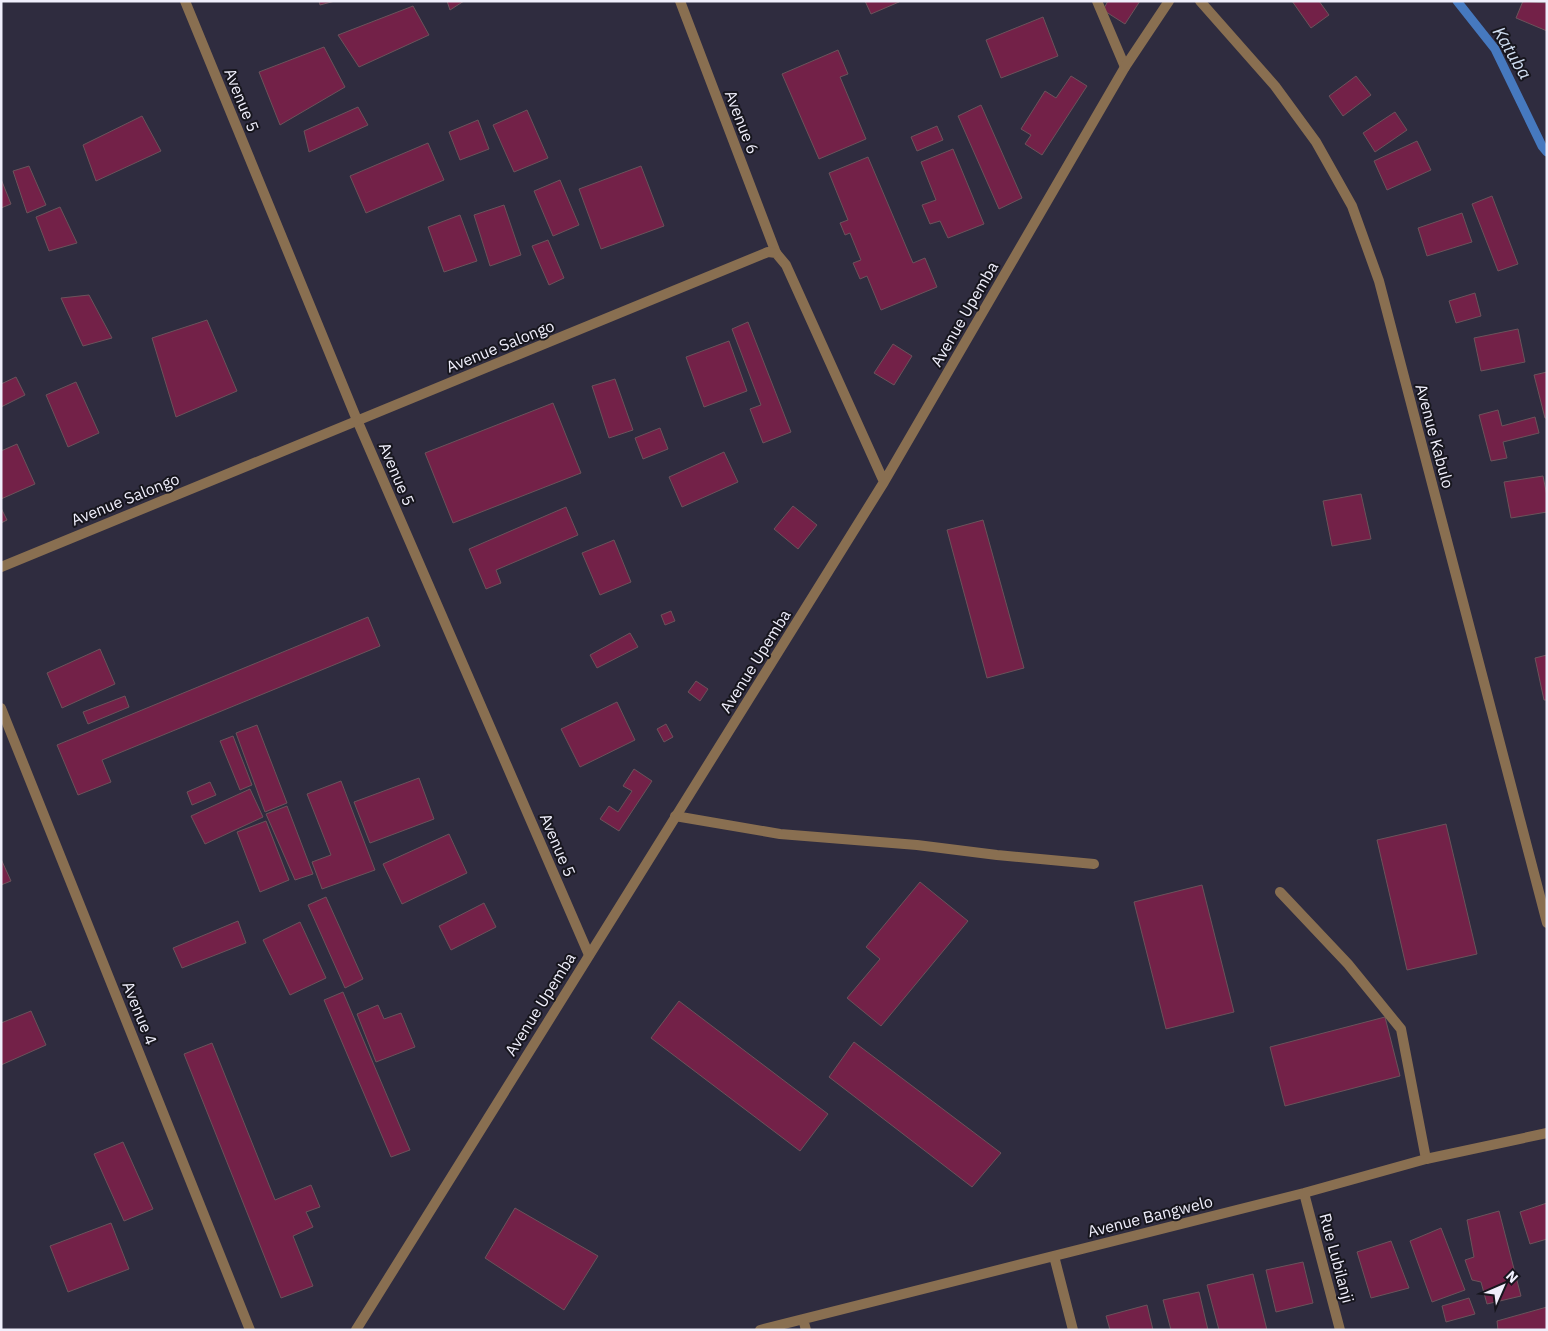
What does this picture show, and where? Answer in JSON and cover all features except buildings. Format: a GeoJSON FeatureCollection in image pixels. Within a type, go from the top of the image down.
{"type":"FeatureCollection","features":[{"type":"Feature","properties":{"kind":"street","name":"Avenue 5"},"geometry":{"type":"LineString","coordinates":[[185,1],[357,420],[589,955]]}},
{"type":"Feature","properties":{"kind":"street","name":"Avenue 6"},"geometry":{"type":"LineString","coordinates":[[680,1],[776,253]]}},
{"type":"Feature","properties":{"kind":"street"},"geometry":{"type":"LineString","coordinates":[[1097,1],[1125,67]]}},
{"type":"Feature","properties":{"kind":"street","name":"Avenue Upemba"},"geometry":{"type":"LineString","coordinates":[[356,1330],[884,482],[1125,67],[1169,1]]}},
{"type":"Feature","properties":{"kind":"street","name":"Avenue Kabulo"},"geometry":{"type":"LineString","coordinates":[[1200,1],[1275,86],[1316,142],[1352,206],[1379,281],[1547,923]]}},
{"type":"Feature","properties":{"kind":"street","name":"Avenue Salongo"},"geometry":{"type":"LineString","coordinates":[[1,566],[762,254],[768,252],[776,253]]}},
{"type":"Feature","properties":{"kind":"street"},"geometry":{"type":"LineString","coordinates":[[776,253],[786,265],[884,482]]}},
{"type":"Feature","properties":{"kind":"street","name":"Avenue 4"},"geometry":{"type":"LineString","coordinates":[[1,708],[250,1330]]}},
{"type":"Feature","properties":{"kind":"street"},"geometry":{"type":"LineString","coordinates":[[675,816],[780,834],[917,844],[996,855],[1094,864]]}},
{"type":"Feature","properties":{"kind":"street"},"geometry":{"type":"LineString","coordinates":[[1280,892],[1348,964],[1401,1029],[1426,1159]]}},
{"type":"Feature","properties":{"kind":"street","name":"Avenue Bangwelo"},"geometry":{"type":"LineString","coordinates":[[760,1330],[1304,1193],[1426,1159],[1547,1133]]}},
{"type":"Feature","properties":{"kind":"street","name":"Rue Lubilanji"},"geometry":{"type":"LineString","coordinates":[[1304,1193],[1340,1330]]}},
{"type":"Feature","properties":{"kind":"street"},"geometry":{"type":"LineString","coordinates":[[1054,1256],[1073,1330]]}},
{"type":"Feature","properties":{"kind":"street"},"geometry":{"type":"LineString","coordinates":[[803,1319],[806,1330]]}},
{"type":"Feature","properties":{"kind":"waterway","name":"Katuba"},"geometry":{"type":"LineString","coordinates":[[1457,1],[1495,49],[1542,146],[1547,152]]}}]}
